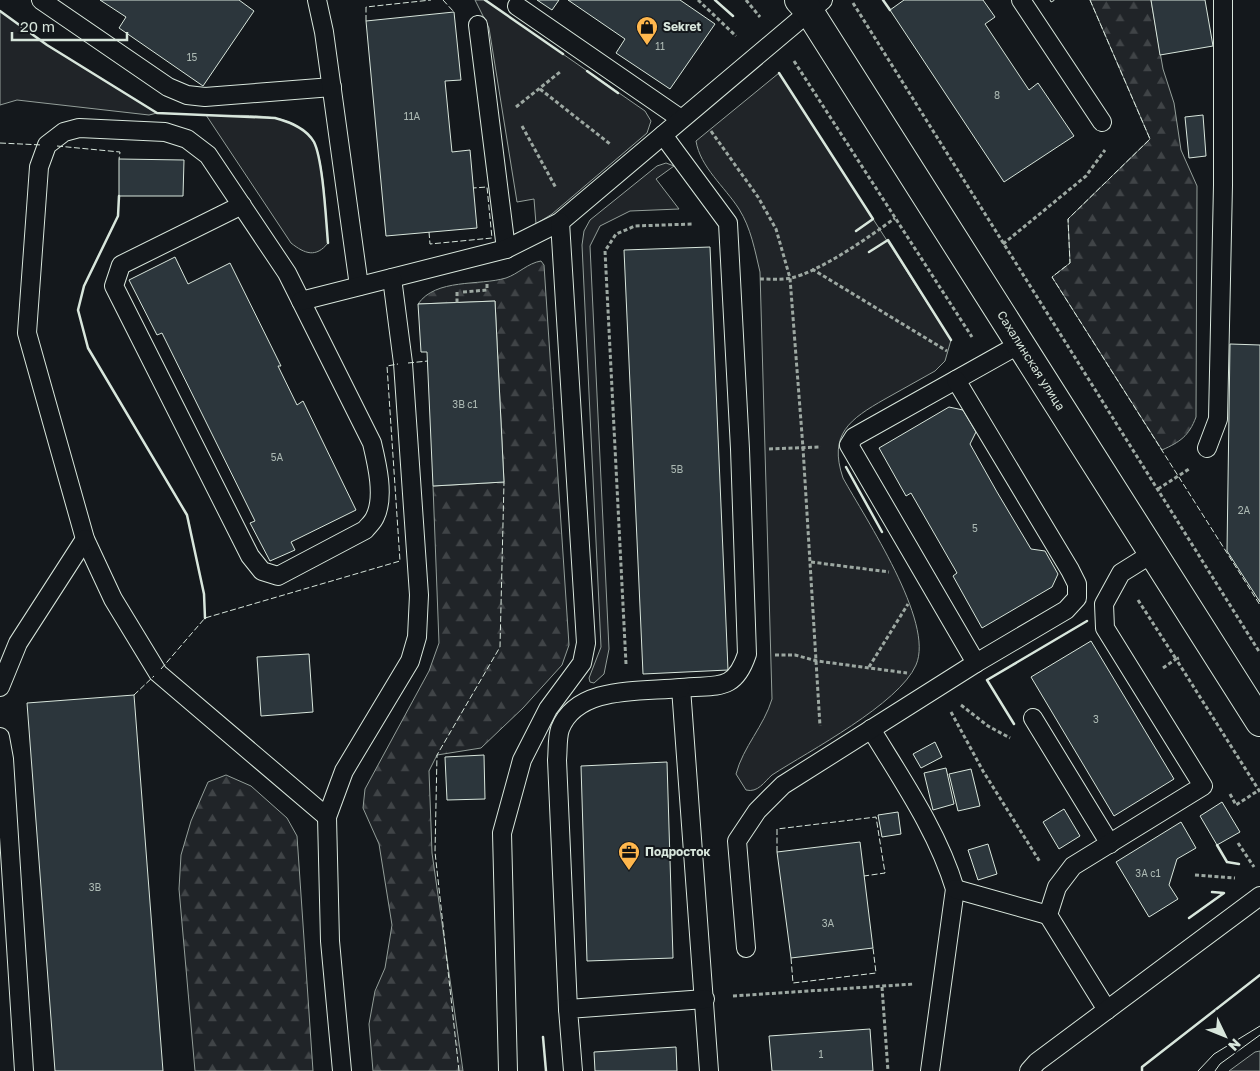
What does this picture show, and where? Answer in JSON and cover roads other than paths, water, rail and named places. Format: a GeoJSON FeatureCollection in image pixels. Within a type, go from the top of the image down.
{"type":"FeatureCollection","features":[{"type":"Feature","properties":{"kind":"main road","name":"Сахалинская улица"},"geometry":{"type":"LineString","coordinates":[[810,4],[1020,344],[1260,722]]}},
{"type":"Feature","properties":{"kind":"lane"},"geometry":{"type":"LineString","coordinates":[[41,0],[168,87],[187,95],[205,97],[332,87]]}},
{"type":"Feature","properties":{"kind":"lane"},"geometry":{"type":"LineString","coordinates":[[317,0],[332,87],[359,286]]}},
{"type":"Feature","properties":{"kind":"lane"},"geometry":{"type":"LineString","coordinates":[[1021,0],[1102,122]]}},
{"type":"Feature","properties":{"kind":"lane"},"geometry":{"type":"LineString","coordinates":[[1208,448],[1218,419],[1223,185],[1223,0]]}},
{"type":"Feature","properties":{"kind":"lane"},"geometry":{"type":"LineString","coordinates":[[301,301],[506,249],[565,218],[778,37],[810,4]]}},
{"type":"Feature","properties":{"kind":"lane"},"geometry":{"type":"LineString","coordinates":[[517,6],[687,114]]}},
{"type":"Feature","properties":{"kind":"lane"},"geometry":{"type":"LineString","coordinates":[[478,25],[506,249]]}},
{"type":"Feature","properties":{"kind":"lane"},"geometry":{"type":"LineString","coordinates":[[242,205],[122,265],[114,286],[250,556],[262,571],[278,576],[365,530],[375,518],[379,502],[376,460],[372,443],[287,273],[242,205],[208,155],[187,139],[172,134],[79,128],[64,132],[47,145],[39,167],[27,333],[85,539],[114,599],[158,673],[326,817]]}},
{"type":"Feature","properties":{"kind":"lane"},"geometry":{"type":"LineString","coordinates":[[573,1071],[568,1009],[557,760],[560,731],[566,719],[576,707],[596,697],[728,683],[741,672],[746,654],[732,280],[728,223],[663,135]]}},
{"type":"Feature","properties":{"kind":"lane"},"geometry":{"type":"LineString","coordinates":[[508,1071],[502,833],[522,760],[548,709],[582,664],[586,643],[565,218]]}},
{"type":"Feature","properties":{"kind":"lane"},"geometry":{"type":"LineString","coordinates":[[342,1071],[330,941],[326,817],[344,771],[410,660],[418,637],[419,595],[403,373],[392,278]]}},
{"type":"Feature","properties":{"kind":"lane"},"geometry":{"type":"LineString","coordinates":[[976,663],[849,445],[854,437],[1020,344]]}},
{"type":"Feature","properties":{"kind":"lane"},"geometry":{"type":"LineString","coordinates":[[746,948],[736,841],[756,811],[783,785],[976,663],[1066,610],[1077,598],[1077,584],[956,380]]}},
{"type":"Feature","properties":{"kind":"lane"},"geometry":{"type":"LineString","coordinates":[[0,687],[18,643],[85,539]]}},
{"type":"Feature","properties":{"kind":"lane"},"geometry":{"type":"LineString","coordinates":[[1048,915],[1057,887],[1073,866],[1203,786],[1105,628],[1104,604],[1121,573],[1153,553]]}},
{"type":"Feature","properties":{"kind":"lane"},"geometry":{"type":"LineString","coordinates":[[681,688],[709,1071]]}},
{"type":"Feature","properties":{"kind":"lane"},"geometry":{"type":"LineString","coordinates":[[1032,718],[1110,844]]}},
{"type":"Feature","properties":{"kind":"lane"},"geometry":{"type":"LineString","coordinates":[[871,729],[934,837],[948,866],[955,889],[930,1071]]}},
{"type":"Feature","properties":{"kind":"lane"},"geometry":{"type":"LineString","coordinates":[[0,736],[4,760],[24,1071]]}},
{"type":"Feature","properties":{"kind":"lane"},"geometry":{"type":"LineString","coordinates":[[955,889],[1048,915],[1107,1010]]}},
{"type":"Feature","properties":{"kind":"lane"},"geometry":{"type":"LineString","coordinates":[[1029,1071],[1037,1062],[1260,896]]}},
{"type":"Feature","properties":{"kind":"lane"},"geometry":{"type":"LineString","coordinates":[[568,1009],[705,999]]}},
{"type":"Feature","properties":{"kind":"tram line"},"geometry":{"type":"LineString","coordinates":[[1198,1071],[1214,1054],[1260,1026]]}},
{"type":"Feature","properties":{"kind":"tram line"},"geometry":{"type":"LineString","coordinates":[[1215,1071],[1220,1064],[1260,1035]]}},
{"type":"Feature","properties":{"kind":"place","name":"Sekret"},"geometry":{"type":"Point","coordinates":[647,46]}},
{"type":"Feature","properties":{"kind":"place","name":"Подросток"},"geometry":{"type":"Point","coordinates":[629,871]}}]}
